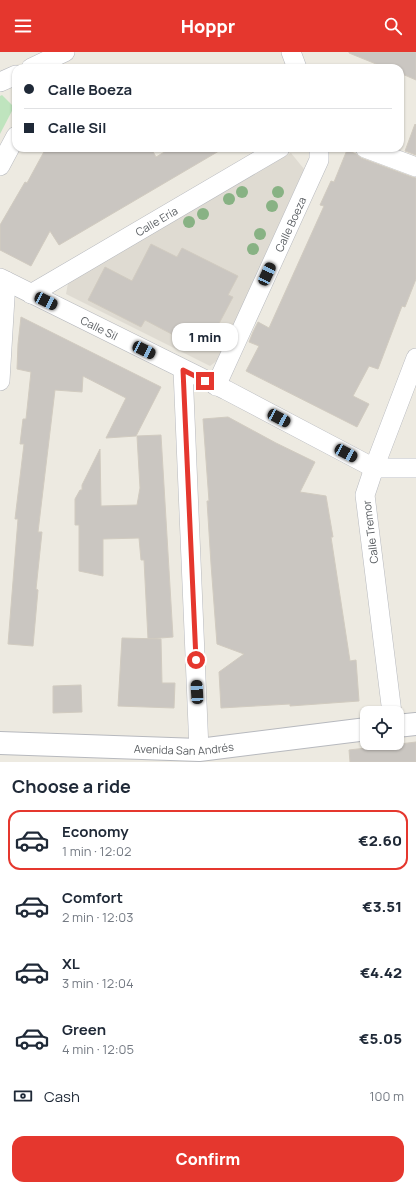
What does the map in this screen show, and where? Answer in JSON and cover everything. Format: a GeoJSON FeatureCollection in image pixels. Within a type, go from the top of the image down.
{"type":"FeatureCollection","features":[{"type":"Feature","properties":{"kind":"street"},"geometry":{"type":"LineString","coordinates":[[291,52],[296,64]]}},
{"type":"Feature","properties":{"kind":"street"},"geometry":{"type":"LineString","coordinates":[[42,64],[59,58]]}},
{"type":"Feature","properties":{"kind":"street"},"geometry":{"type":"LineString","coordinates":[[0,82],[12,77]]}},
{"type":"Feature","properties":{"kind":"street"},"geometry":{"type":"LineString","coordinates":[[0,166],[12,144]]}},
{"type":"Feature","properties":{"kind":"street","name":"Calle Ería"},"geometry":{"type":"LineString","coordinates":[[32,294],[273,152]]}},
{"type":"Feature","properties":{"kind":"street","name":"Calle Boeza"},"geometry":{"type":"LineString","coordinates":[[216,386],[319,160],[319,152]]}},
{"type":"Feature","properties":{"kind":"street"},"geometry":{"type":"LineString","coordinates":[[376,152],[416,167]]}},
{"type":"Feature","properties":{"kind":"street"},"geometry":{"type":"LineString","coordinates":[[0,381],[3,279]]}},
{"type":"Feature","properties":{"kind":"street","name":"Calle Sil"},"geometry":{"type":"LineString","coordinates":[[3,279],[232,394],[374,468],[416,468]]}},
{"type":"Feature","properties":{"kind":"street","name":"Calle Tremor"},"geometry":{"type":"LineString","coordinates":[[391,706],[365,495],[416,358]]}},
{"type":"Feature","properties":{"kind":"street"},"geometry":{"type":"LineString","coordinates":[[183,370],[199,750]]}},
{"type":"Feature","properties":{"kind":"street"},"geometry":{"type":"LineString","coordinates":[[404,725],[416,724]]}},
{"type":"Feature","properties":{"kind":"street","name":"Avenida San Andrés"},"geometry":{"type":"LineString","coordinates":[[0,743],[199,750],[360,730]]}},
{"type":"Feature","properties":{"kind":"shaded area"},"geometry":{"type":"Polygon","coordinates":[[[291,153],[304,169],[218,360],[210,366],[66,294],[68,283],[291,153]]]}},
{"type":"Feature","properties":{"kind":"green space"},"geometry":{"type":"Polygon","coordinates":[[[2,95],[12,105],[12,111],[0,134],[0,96],[2,95]]]}},
{"type":"Feature","properties":{"kind":"building"},"geometry":{"type":"Polygon","coordinates":[[[416,52],[416,80],[404,75],[404,64],[376,64],[349,53],[416,52]]]}},
{"type":"Feature","properties":{"kind":"building"},"geometry":{"type":"Polygon","coordinates":[[[415,124],[416,125],[416,155],[405,151],[415,124]]]}},
{"type":"Feature","properties":{"kind":"building"},"geometry":{"type":"Polygon","coordinates":[[[44,152],[153,152],[156,157],[164,152],[217,152],[59,245],[50,231],[31,266],[0,250],[0,225],[25,182],[27,183],[44,152]]]}},
{"type":"Feature","properties":{"kind":"building"},"geometry":{"type":"Polygon","coordinates":[[[346,152],[352,152],[361,158],[416,178],[416,279],[405,307],[402,306],[378,369],[369,366],[353,396],[369,404],[357,427],[246,371],[259,346],[249,342],[253,332],[258,322],[269,328],[324,206],[320,205],[331,181],[334,182],[346,152]]]}},
{"type":"Feature","properties":{"kind":"building"},"geometry":{"type":"Polygon","coordinates":[[[151,244],[177,257],[182,248],[238,276],[228,295],[233,297],[214,333],[209,331],[200,349],[145,320],[141,327],[88,300],[105,267],[132,281],[151,244]]]}},
{"type":"Feature","properties":{"kind":"building"},"geometry":{"type":"Polygon","coordinates":[[[21,317],[161,387],[136,436],[106,438],[126,398],[83,376],[82,392],[55,390],[38,532],[42,532],[36,589],[38,590],[33,646],[8,644],[18,519],[15,519],[24,444],[20,444],[23,419],[26,419],[31,372],[17,369],[21,317]]]}},
{"type":"Feature","properties":{"kind":"building"},"geometry":{"type":"Polygon","coordinates":[[[228,417],[315,462],[300,492],[326,496],[350,661],[356,660],[359,701],[290,706],[290,704],[221,708],[219,672],[244,654],[217,644],[203,419],[228,417]]]}},
{"type":"Feature","properties":{"kind":"building"},"geometry":{"type":"Polygon","coordinates":[[[161,435],[173,637],[148,639],[144,560],[141,560],[139,538],[103,539],[103,576],[79,571],[79,525],[75,525],[75,499],[80,490],[82,490],[82,485],[100,449],[101,506],[137,505],[140,488],[137,436],[161,435]]]}},
{"type":"Feature","properties":{"kind":"building"},"geometry":{"type":"Polygon","coordinates":[[[122,638],[161,639],[162,683],[175,683],[174,708],[118,706],[122,638]]]}},
{"type":"Feature","properties":{"kind":"building"},"geometry":{"type":"Polygon","coordinates":[[[81,685],[82,712],[53,713],[53,686],[81,685]]]}},
{"type":"Feature","properties":{"kind":"building"},"geometry":{"type":"Polygon","coordinates":[[[416,742],[416,762],[350,762],[349,750],[360,749],[360,750],[404,750],[404,743],[416,742]]]}},
{"type":"Feature","properties":{"kind":"route"},"geometry":{"type":"LineString","coordinates":[[196,660],[183,370],[205,381]]}}]}
